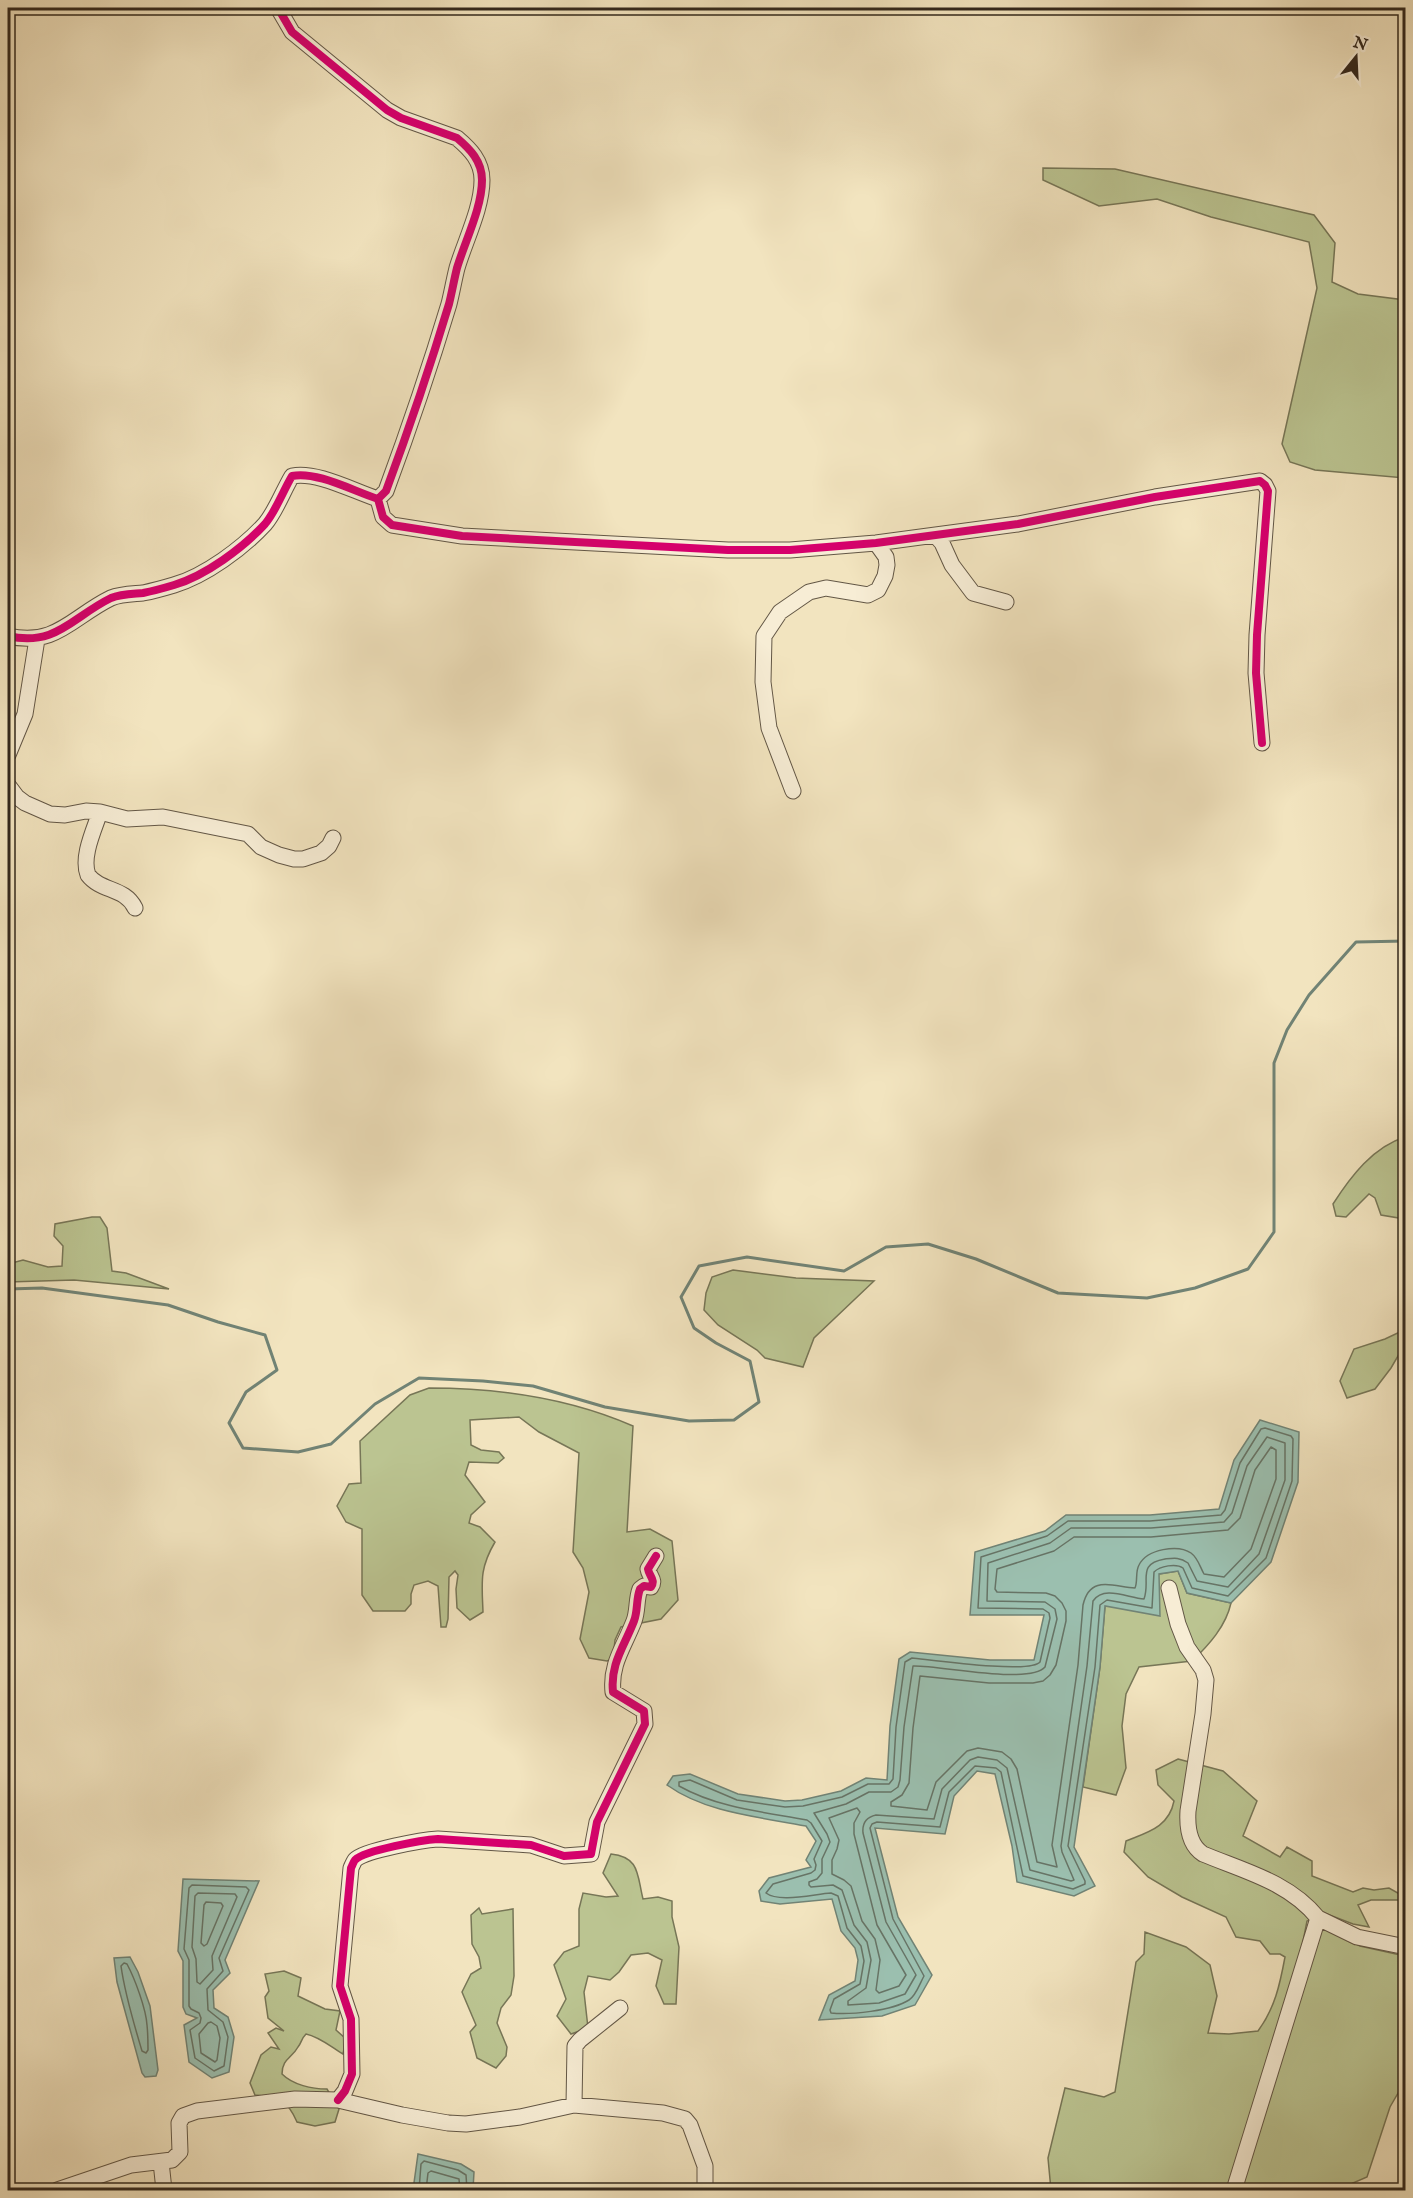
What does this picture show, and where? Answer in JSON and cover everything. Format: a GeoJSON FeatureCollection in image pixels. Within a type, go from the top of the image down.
{"type":"FeatureCollection","features":[{"type":"Feature","properties":{"kind":"street"},"geometry":{"type":"LineString","coordinates":[[278,8],[292,32],[387,110],[401,118],[457,138],[477,159],[482,177],[480,198],[427,375],[386,491],[378,500]]}},
{"type":"Feature","properties":{"kind":"street"},"geometry":{"type":"LineString","coordinates":[[8,636],[37,639],[58,632],[77,618],[114,597],[177,584],[206,573],[266,522],[292,476],[301,474],[314,476],[378,500]]}},
{"type":"Feature","properties":{"kind":"street"},"geometry":{"type":"LineString","coordinates":[[378,500],[383,517],[392,525],[462,536],[728,550],[790,550],[876,543],[1018,524],[1155,497],[1260,481],[1268,491],[1256,673],[1262,743]]}},
{"type":"Feature","properties":{"kind":"street"},"geometry":{"type":"LineString","coordinates":[[935,536],[942,543],[952,565],[973,593],[1006,602]]}},
{"type":"Feature","properties":{"kind":"street"},"geometry":{"type":"LineString","coordinates":[[793,791],[769,728],[763,682],[764,636],[780,612],[809,592],[826,588],[868,595],[878,590],[885,576],[887,565],[886,557],[876,543]]}},
{"type":"Feature","properties":{"kind":"street"},"geometry":{"type":"LineString","coordinates":[[8,755],[25,714],[37,639]]}},
{"type":"Feature","properties":{"kind":"street"},"geometry":{"type":"LineString","coordinates":[[8,785],[25,803],[50,814],[65,815],[86,811],[127,819],[163,816],[248,834],[273,853],[294,859],[303,859],[321,853],[329,846],[333,838]]}},
{"type":"Feature","properties":{"kind":"street"},"geometry":{"type":"LineString","coordinates":[[100,812],[86,864],[88,875],[98,883],[129,897],[135,908]]}},
{"type":"Feature","properties":{"kind":"street"},"geometry":{"type":"LineString","coordinates":[[338,2100],[352,2074],[351,2019],[340,1986],[351,1868],[354,1860],[364,1854],[426,1839],[531,1845],[564,1856],[591,1854],[594,1850],[597,1822],[645,1724],[644,1710],[613,1692],[611,1677],[635,1619],[640,1589],[652,1585],[653,1581],[648,1569],[656,1556]]}},
{"type":"Feature","properties":{"kind":"street"},"geometry":{"type":"LineString","coordinates":[[1169,1587],[1178,1624],[1187,1647],[1203,1670],[1206,1680],[1188,1811],[1188,1825],[1195,1846],[1203,1854],[1284,1888],[1303,1900],[1318,1918],[1357,1938],[1406,1947]]}},
{"type":"Feature","properties":{"kind":"street"},"geometry":{"type":"LineString","coordinates":[[1234,2190],[1318,1918]]}},
{"type":"Feature","properties":{"kind":"street"},"geometry":{"type":"LineString","coordinates":[[574,2105],[575,2046],[620,2008]]}},
{"type":"Feature","properties":{"kind":"street"},"geometry":{"type":"LineString","coordinates":[[57,2190],[131,2165],[172,2160],[180,2152],[179,2123],[183,2115],[197,2111],[284,2100],[338,2100],[413,2117],[466,2124],[520,2117],[574,2105],[663,2113],[685,2119],[693,2131],[707,2175],[705,2190]]}},
{"type":"Feature","properties":{"kind":"street"},"geometry":{"type":"LineString","coordinates":[[161,2162],[164,2190]]}},
{"type":"Feature","properties":{"kind":"green space"},"geometry":{"type":"Polygon","coordinates":[[[1043,168],[1115,169],[1314,215],[1335,243],[1332,282],[1358,294],[1405,300],[1405,478],[1315,470],[1290,462],[1282,444],[1317,288],[1309,242],[1211,217],[1157,199],[1099,206],[1043,180],[1043,168]]]}},
{"type":"Feature","properties":{"kind":"green space"},"geometry":{"type":"Polygon","coordinates":[[[1405,1137],[1405,1219],[1381,1215],[1375,1198],[1369,1194],[1346,1217],[1336,1216],[1333,1204],[1355,1173],[1373,1155],[1405,1137]]]}},
{"type":"Feature","properties":{"kind":"green space"},"geometry":{"type":"Polygon","coordinates":[[[100,1217],[107,1228],[112,1271],[126,1273],[169,1289],[74,1280],[8,1282],[8,1264],[23,1260],[48,1267],[62,1266],[63,1246],[54,1236],[55,1224],[100,1217]]]}},
{"type":"Feature","properties":{"kind":"green space"},"geometry":{"type":"Polygon","coordinates":[[[733,1270],[796,1278],[874,1281],[814,1338],[803,1367],[765,1358],[757,1350],[718,1325],[704,1310],[706,1293],[712,1277],[733,1270]]]}},
{"type":"Feature","properties":{"kind":"green space"},"geometry":{"type":"Polygon","coordinates":[[[1405,1319],[1405,1344],[1391,1368],[1375,1389],[1347,1398],[1340,1381],[1354,1349],[1402,1331],[1405,1319]]]}},
{"type":"Feature","properties":{"kind":"green space"},"geometry":{"type":"Polygon","coordinates":[[[429,1388],[481,1390],[533,1397],[584,1408],[633,1426],[627,1532],[650,1529],[672,1541],[678,1600],[661,1619],[621,1627],[615,1640],[613,1659],[607,1661],[589,1658],[580,1639],[589,1592],[583,1568],[573,1552],[579,1453],[539,1432],[519,1417],[470,1420],[471,1445],[481,1450],[499,1452],[504,1458],[498,1463],[469,1462],[465,1475],[485,1502],[471,1515],[469,1523],[480,1527],[495,1542],[484,1568],[483,1612],[470,1620],[457,1608],[458,1575],[455,1571],[449,1577],[446,1627],[441,1627],[438,1586],[428,1581],[414,1585],[411,1604],[405,1611],[373,1611],[362,1595],[362,1529],[346,1522],[337,1506],[349,1484],[361,1483],[360,1441],[410,1395],[429,1388]]]}},
{"type":"Feature","properties":{"kind":"green space"},"geometry":{"type":"Polygon","coordinates":[[[1178,1571],[1187,1593],[1231,1603],[1229,1611],[1210,1642],[1192,1661],[1139,1667],[1126,1694],[1122,1726],[1126,1768],[1116,1795],[1083,1787],[1100,1667],[1105,1606],[1159,1574],[1178,1571]]]}},
{"type":"Feature","properties":{"kind":"green space"},"geometry":{"type":"Polygon","coordinates":[[[1178,1759],[1223,1771],[1257,1801],[1243,1836],[1280,1857],[1287,1847],[1312,1861],[1312,1876],[1353,1892],[1363,1888],[1374,1890],[1389,1888],[1405,1897],[1400,1900],[1371,1900],[1358,1905],[1369,1927],[1353,1924],[1327,1914],[1307,1921],[1298,1967],[1229,2190],[1051,2190],[1048,2158],[1065,2088],[1104,2097],[1115,2092],[1136,1962],[1144,1954],[1145,1932],[1186,1947],[1210,1965],[1217,1996],[1208,2033],[1229,2034],[1258,2031],[1269,2014],[1279,1986],[1285,1957],[1280,1954],[1270,1954],[1260,1941],[1236,1937],[1226,1917],[1182,1897],[1148,1877],[1124,1852],[1126,1841],[1156,1827],[1167,1817],[1174,1801],[1158,1785],[1156,1770],[1178,1759]]]}},
{"type":"Feature","properties":{"kind":"green space"},"geometry":{"type":"Polygon","coordinates":[[[611,1854],[632,1863],[638,1875],[643,1899],[658,1897],[672,1901],[672,1917],[679,1947],[676,2004],[664,2004],[656,1986],[662,1960],[648,1953],[631,1955],[610,1980],[588,1976],[584,1992],[588,2028],[571,2034],[557,2016],[566,1999],[554,1965],[564,1952],[579,1946],[579,1909],[583,1893],[606,1897],[618,1896],[603,1873],[611,1854]]]}},
{"type":"Feature","properties":{"kind":"green space"},"geometry":{"type":"Polygon","coordinates":[[[479,1908],[482,1914],[513,1909],[514,1976],[511,1995],[501,2008],[497,2023],[507,2047],[506,2056],[496,2068],[477,2058],[470,2032],[476,2025],[462,1992],[471,1974],[481,1968],[479,1957],[472,1944],[471,1915],[479,1908]]]}},
{"type":"Feature","properties":{"kind":"green space"},"geometry":{"type":"Polygon","coordinates":[[[1322,1926],[1360,1946],[1405,1956],[1405,2081],[1390,2107],[1367,2177],[1337,2190],[1238,2190],[1322,1926]]]}},
{"type":"Feature","properties":{"kind":"green space"},"geometry":{"type":"Polygon","coordinates":[[[284,1971],[301,1978],[298,1996],[325,2009],[340,2011],[336,2030],[346,2039],[343,2054],[321,2040],[306,2034],[282,2069],[282,2074],[303,2086],[327,2089],[339,2109],[335,2122],[315,2126],[297,2122],[286,2104],[276,2098],[255,2095],[250,2083],[261,2055],[271,2047],[279,2049],[268,2033],[276,2028],[284,2031],[268,2018],[265,1997],[269,1991],[265,1974],[284,1971]]]}},
{"type":"Feature","properties":{"kind":"water"},"geometry":{"type":"Polygon","coordinates":[[[1260,1420],[1299,1432],[1298,1482],[1271,1562],[1231,1603],[1187,1593],[1178,1571],[1159,1574],[1160,1616],[1105,1606],[1100,1667],[1074,1847],[1095,1886],[1074,1896],[1017,1882],[1012,1846],[995,1774],[977,1771],[954,1796],[945,1834],[875,1828],[898,1917],[932,1975],[915,2005],[882,2016],[819,2020],[829,1995],[855,1981],[858,1960],[855,1948],[841,1931],[832,1899],[780,1904],[761,1901],[759,1891],[769,1878],[811,1867],[806,1860],[816,1841],[806,1826],[734,1813],[699,1802],[667,1785],[673,1776],[690,1774],[738,1794],[785,1801],[802,1800],[841,1791],[866,1778],[887,1780],[890,1726],[899,1659],[910,1652],[990,1660],[1034,1660],[1044,1615],[970,1615],[975,1552],[1045,1531],[1066,1515],[1150,1515],[1219,1509],[1234,1460],[1260,1420]]]}},
{"type":"Feature","properties":{"kind":"water"},"geometry":{"type":"Polygon","coordinates":[[[183,1879],[259,1881],[225,1960],[230,1973],[213,1990],[214,2008],[228,2017],[234,2037],[229,2072],[212,2078],[189,2062],[184,2025],[197,2018],[186,2014],[183,2007],[183,1961],[178,1951],[183,1879]]]}},
{"type":"Feature","properties":{"kind":"water"},"geometry":{"type":"Polygon","coordinates":[[[130,1957],[150,2006],[158,2070],[156,2076],[145,2077],[142,2073],[117,1982],[114,1958],[130,1957]]]}},
{"type":"Feature","properties":{"kind":"water"},"geometry":{"type":"Polygon","coordinates":[[[418,2154],[461,2164],[474,2172],[473,2190],[413,2190],[418,2154]]]}},
{"type":"Feature","properties":{"kind":"waterway"},"geometry":{"type":"LineString","coordinates":[[8,1289],[42,1288],[168,1305],[265,1335],[277,1370],[246,1392],[229,1423],[243,1448],[298,1452],[331,1444],[375,1404],[419,1378],[533,1386],[605,1407],[689,1421],[734,1420],[759,1402],[750,1361],[694,1328],[681,1297],[699,1266],[747,1257],[844,1271],[886,1247],[928,1244],[976,1259],[1058,1293],[1147,1298],[1195,1288],[1248,1269],[1274,1232],[1274,1063],[1287,1030],[1309,995],[1356,942],[1406,941]]}},
{"type":"Feature","properties":{"kind":"cycle path"},"geometry":{"type":"LineString","coordinates":[[278,8],[292,32],[387,110],[401,118],[457,138],[474,156],[480,167],[482,180],[479,202],[457,268],[449,304],[386,491],[378,499]]}},
{"type":"Feature","properties":{"kind":"cycle path"},"geometry":{"type":"LineString","coordinates":[[8,636],[25,638],[51,634],[111,598],[174,585],[211,568],[235,551],[265,524],[292,476],[302,475],[324,479],[378,499],[383,517],[392,525],[462,536],[728,550],[790,550],[876,543],[1018,524],[1155,497],[1260,481],[1268,491],[1256,673],[1262,743]]}},
{"type":"Feature","properties":{"kind":"cycle path"},"geometry":{"type":"LineString","coordinates":[[338,2100],[345,2091],[352,2074],[351,2019],[340,1986],[351,1868],[355,1861],[361,1856],[382,1849],[438,1839],[531,1845],[564,1856],[591,1854],[597,1822],[645,1724],[644,1711],[613,1692],[613,1682],[616,1664],[635,1617],[640,1589],[652,1585],[653,1580],[648,1569],[656,1556]]}}]}
